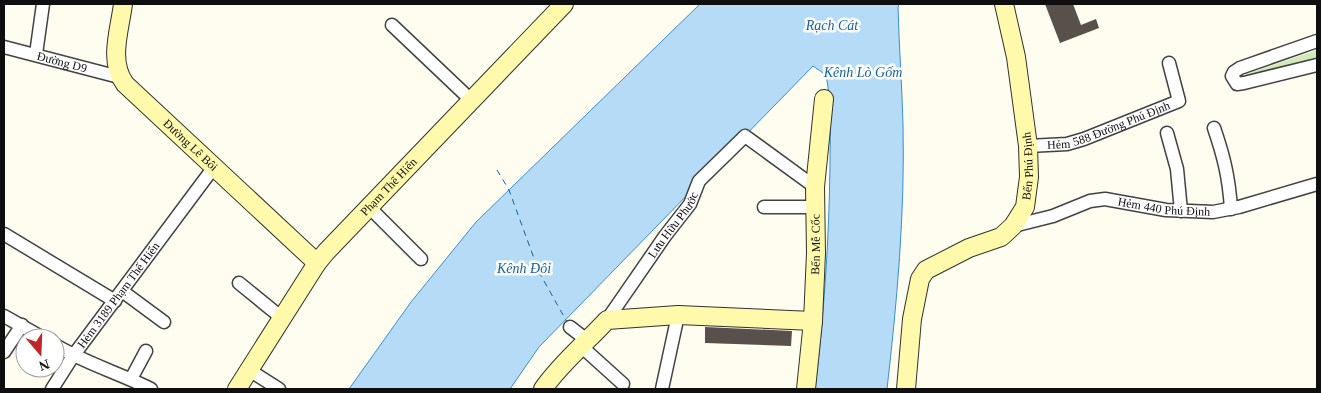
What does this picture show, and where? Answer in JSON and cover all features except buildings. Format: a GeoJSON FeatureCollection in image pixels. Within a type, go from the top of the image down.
{"type":"FeatureCollection","features":[{"type":"Feature","properties":{"kind":"street"},"geometry":{"type":"LineString","coordinates":[[36,54],[43,4]]}},
{"type":"Feature","properties":{"kind":"street"},"geometry":{"type":"LineString","coordinates":[[119,77],[116,56],[123,4]]}},
{"type":"Feature","properties":{"kind":"street","name":"Phạm Thế Hiển"},"geometry":{"type":"LineString","coordinates":[[237,389],[317,263],[562,4]]}},
{"type":"Feature","properties":{"kind":"street","name":"Bến Phú Định"},"geometry":{"type":"LineString","coordinates":[[906,389],[912,319],[920,279],[926,270],[970,248],[1001,237],[1013,226],[1025,207],[1029,177],[1028,146],[1016,57],[1004,4]]}},
{"type":"Feature","properties":{"kind":"street"},"geometry":{"type":"LineString","coordinates":[[392,26],[472,101]]}},
{"type":"Feature","properties":{"kind":"street"},"geometry":{"type":"LineString","coordinates":[[1317,41],[1240,68],[1232,76],[1237,84],[1317,65]]}},
{"type":"Feature","properties":{"kind":"street","name":"Đường D9"},"geometry":{"type":"LineString","coordinates":[[4,47],[119,77]]}},
{"type":"Feature","properties":{"kind":"street","name":"Hẻm 588 Đường Phú Định"},"geometry":{"type":"LineString","coordinates":[[1028,146],[1067,144],[1084,139],[1178,101],[1168,63]]}},
{"type":"Feature","properties":{"kind":"street","name":"Đường Lê Bôi"},"geometry":{"type":"LineString","coordinates":[[119,77],[160,118],[317,263]]}},
{"type":"Feature","properties":{"kind":"street","name":"Bến Mễ Cốc"},"geometry":{"type":"LineString","coordinates":[[806,389],[813,321],[816,253],[815,187],[824,99]]}},
{"type":"Feature","properties":{"kind":"street"},"geometry":{"type":"LineString","coordinates":[[1214,128],[1222,151],[1228,178],[1231,209]]}},
{"type":"Feature","properties":{"kind":"street"},"geometry":{"type":"LineString","coordinates":[[1167,133],[1177,169],[1181,211]]}},
{"type":"Feature","properties":{"kind":"street","name":"Lưu Hữu Phước"},"geometry":{"type":"LineString","coordinates":[[543,389],[564,362],[585,344],[607,320],[690,204],[699,180],[745,136],[815,187]]}},
{"type":"Feature","properties":{"kind":"street","name":"Hẻm 3189 Phạm Thế Hiển"},"geometry":{"type":"LineString","coordinates":[[151,389],[73,356],[214,168]]}},
{"type":"Feature","properties":{"kind":"street","name":"Hẻm 440 Phú Định"},"geometry":{"type":"LineString","coordinates":[[1013,226],[1053,216],[1090,201],[1105,199],[1166,210],[1213,212],[1231,209],[1317,184]]}},
{"type":"Feature","properties":{"kind":"street"},"geometry":{"type":"LineString","coordinates":[[764,206],[815,207]]}},
{"type":"Feature","properties":{"kind":"street"},"geometry":{"type":"LineString","coordinates":[[369,207],[421,259]]}},
{"type":"Feature","properties":{"kind":"street"},"geometry":{"type":"LineString","coordinates":[[4,234],[164,322]]}},
{"type":"Feature","properties":{"kind":"street"},"geometry":{"type":"LineString","coordinates":[[239,283],[282,318]]}},
{"type":"Feature","properties":{"kind":"street"},"geometry":{"type":"LineString","coordinates":[[607,320],[678,315],[813,321]]}},
{"type":"Feature","properties":{"kind":"street"},"geometry":{"type":"LineString","coordinates":[[662,389],[678,315]]}},
{"type":"Feature","properties":{"kind":"street"},"geometry":{"type":"LineString","coordinates":[[4,316],[27,328]]}},
{"type":"Feature","properties":{"kind":"street"},"geometry":{"type":"LineString","coordinates":[[4,352],[22,325]]}},
{"type":"Feature","properties":{"kind":"street"},"geometry":{"type":"LineString","coordinates":[[570,326],[623,384]]}},
{"type":"Feature","properties":{"kind":"street"},"geometry":{"type":"LineString","coordinates":[[52,389],[73,356],[65,351]]}},
{"type":"Feature","properties":{"kind":"street"},"geometry":{"type":"LineString","coordinates":[[130,379],[146,351]]}},
{"type":"Feature","properties":{"kind":"street"},"geometry":{"type":"LineString","coordinates":[[250,370],[279,389]]}},
{"type":"Feature","properties":{"kind":"green space"},"geometry":{"type":"Polygon","coordinates":[[[1317,50],[1317,61],[1242,78],[1246,74],[1317,50]]]}},
{"type":"Feature","properties":{"kind":"water","name":"Kênh Đôi"},"geometry":{"type":"Polygon","coordinates":[[[700,4],[899,4],[903,191],[897,290],[887,389],[815,389],[827,250],[830,120],[826,75],[813,66],[539,347],[510,389],[349,389],[411,302],[476,222],[700,4]]]}},
{"type":"Feature","properties":{"kind":"ferry route"},"geometry":{"type":"LineString","coordinates":[[497,170],[509,190],[539,272],[567,322]]}},
{"type":"Feature","properties":{"kind":"water label","name":"Rạch Cát"},"geometry":{"type":"Point","coordinates":[832,25]}},
{"type":"Feature","properties":{"kind":"water label","name":"Kênh Lò Gốm"},"geometry":{"type":"Point","coordinates":[863,72]}}]}
